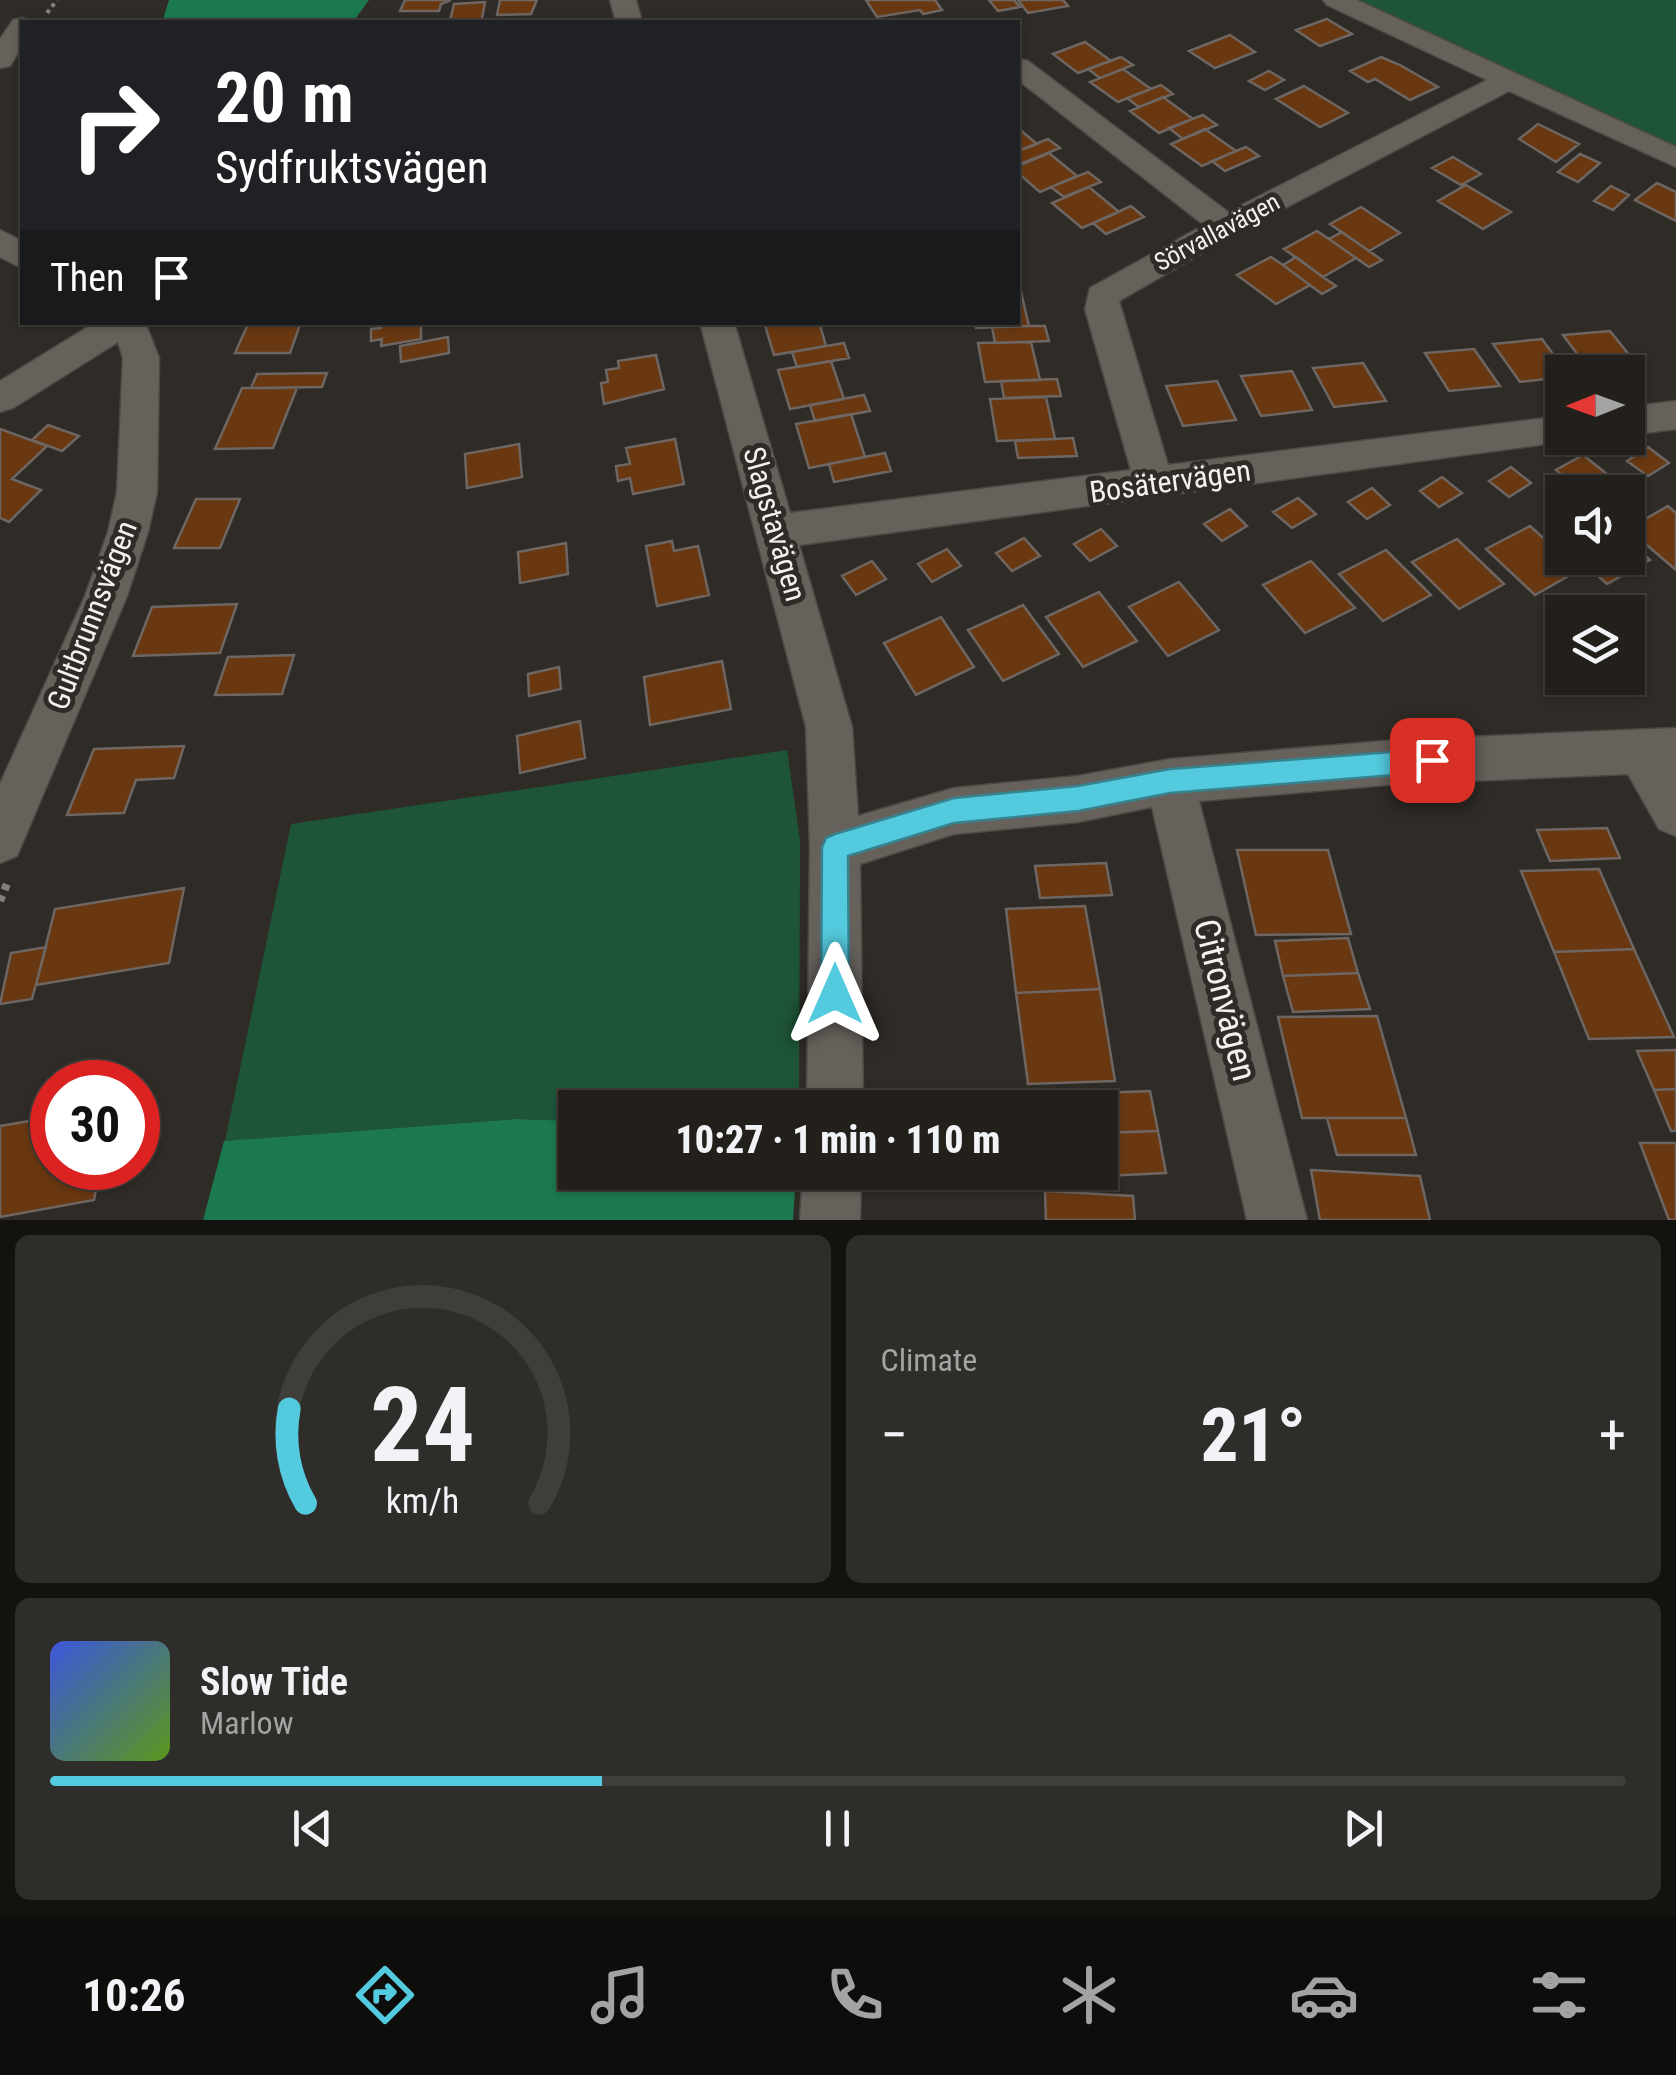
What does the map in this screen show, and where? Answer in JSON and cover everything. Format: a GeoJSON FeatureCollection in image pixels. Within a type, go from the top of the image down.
{"type":"FeatureCollection","features":[{"type":"Feature","properties":{"kind":"street"},"geometry":{"type":"LineString","coordinates":[[1336,0],[1676,158]]}},
{"type":"Feature","properties":{"kind":"street"},"geometry":{"type":"LineString","coordinates":[[0,60],[20,30]]}},
{"type":"Feature","properties":{"kind":"street"},"geometry":{"type":"LineString","coordinates":[[1020,69],[1226,226]]}},
{"type":"Feature","properties":{"kind":"street","name":"Sörvallavägen"},"geometry":{"type":"LineString","coordinates":[[1154,482],[1102,309],[1102,296],[1226,226],[1507,80]]}},
{"type":"Feature","properties":{"kind":"street"},"geometry":{"type":"LineString","coordinates":[[0,398],[120,325]]}},
{"type":"Feature","properties":{"kind":"street","name":"Gultbrunnsvägen"},"geometry":{"type":"LineString","coordinates":[[0,839],[106,596],[128,532],[137,492],[141,358],[126,325]]}},
{"type":"Feature","properties":{"kind":"street","name":"Slagstavägen"},"geometry":{"type":"LineString","coordinates":[[718,325],[778,531],[829,727],[835,847]]}},
{"type":"Feature","properties":{"kind":"street"},"geometry":{"type":"LineString","coordinates":[[1645,420],[1676,415]]}},
{"type":"Feature","properties":{"kind":"street","name":"Bosätervägen"},"geometry":{"type":"LineString","coordinates":[[778,531],[1545,432]]}},
{"type":"Feature","properties":{"kind":"street"},"geometry":{"type":"LineString","coordinates":[[835,1090],[835,847],[954,810],[1078,798],[1170,781],[1397,762],[1658,750],[1676,814]]}},
{"type":"Feature","properties":{"kind":"street","name":"Citronvägen"},"geometry":{"type":"LineString","coordinates":[[1170,781],[1277,1220]]}},
{"type":"Feature","properties":{"kind":"street"},"geometry":{"type":"LineString","coordinates":[[830,1220],[831,1190]]}},
{"type":"Feature","properties":{"kind":"green space"},"geometry":{"type":"Polygon","coordinates":[[[169,0],[369,0],[354,20],[163,20],[169,0]]]}},
{"type":"Feature","properties":{"kind":"green space"},"geometry":{"type":"Polygon","coordinates":[[[1356,0],[1676,0],[1676,146],[1356,0]]]}},
{"type":"Feature","properties":{"kind":"green space"},"geometry":{"type":"Polygon","coordinates":[[[787,750],[800,840],[799,1090],[558,1090],[558,1120],[515,1119],[225,1141],[291,824],[787,750]]]}},
{"type":"Feature","properties":{"kind":"green space"},"geometry":{"type":"Polygon","coordinates":[[[515,1119],[558,1120],[558,1190],[795,1190],[793,1220],[203,1220],[224,1141],[515,1119]]]}},
{"type":"Feature","properties":{"kind":"building"},"geometry":{"type":"Polygon","coordinates":[[[405,0],[451,0],[441,4],[439,11],[400,11],[405,0]]]}},
{"type":"Feature","properties":{"kind":"building"},"geometry":{"type":"Polygon","coordinates":[[[500,0],[537,0],[531,14],[497,15],[500,0]]]}},
{"type":"Feature","properties":{"kind":"building"},"geometry":{"type":"Polygon","coordinates":[[[866,0],[935,0],[942,10],[877,17],[866,0]]]}},
{"type":"Feature","properties":{"kind":"building"},"geometry":{"type":"Polygon","coordinates":[[[989,0],[1014,0],[1020,7],[998,11],[989,0]]]}},
{"type":"Feature","properties":{"kind":"building"},"geometry":{"type":"Polygon","coordinates":[[[1018,0],[1063,0],[1068,6],[1028,13],[1018,0]]]}},
{"type":"Feature","properties":{"kind":"building"},"geometry":{"type":"Polygon","coordinates":[[[485,2],[482,19],[450,20],[454,4],[485,2]]]}},
{"type":"Feature","properties":{"kind":"building"},"geometry":{"type":"Polygon","coordinates":[[[1327,19],[1352,34],[1320,46],[1296,30],[1327,19]]]}},
{"type":"Feature","properties":{"kind":"building"},"geometry":{"type":"Polygon","coordinates":[[[1230,35],[1255,52],[1215,68],[1189,51],[1230,35]]]}},
{"type":"Feature","properties":{"kind":"building"},"geometry":{"type":"Polygon","coordinates":[[[1085,42],[1111,61],[1078,73],[1053,54],[1085,42]]]}},
{"type":"Feature","properties":{"kind":"building"},"geometry":{"type":"Polygon","coordinates":[[[1121,57],[1133,65],[1100,78],[1088,69],[1121,57]]]}},
{"type":"Feature","properties":{"kind":"building"},"geometry":{"type":"Polygon","coordinates":[[[1381,57],[1438,87],[1410,100],[1375,79],[1368,82],[1350,71],[1381,57]]]}},
{"type":"Feature","properties":{"kind":"building"},"geometry":{"type":"Polygon","coordinates":[[[1123,69],[1151,89],[1118,102],[1090,82],[1123,69]]]}},
{"type":"Feature","properties":{"kind":"building"},"geometry":{"type":"Polygon","coordinates":[[[1269,71],[1284,80],[1265,90],[1249,81],[1269,71]]]}},
{"type":"Feature","properties":{"kind":"building"},"geometry":{"type":"Polygon","coordinates":[[[1161,85],[1173,94],[1139,107],[1127,98],[1161,85]]]}},
{"type":"Feature","properties":{"kind":"building"},"geometry":{"type":"Polygon","coordinates":[[[1304,86],[1348,113],[1320,127],[1276,99],[1304,86]]]}},
{"type":"Feature","properties":{"kind":"building"},"geometry":{"type":"Polygon","coordinates":[[[1163,97],[1193,119],[1159,133],[1130,111],[1163,97]]]}},
{"type":"Feature","properties":{"kind":"building"},"geometry":{"type":"Polygon","coordinates":[[[1203,115],[1217,125],[1183,139],[1169,128],[1203,115]]]}},
{"type":"Feature","properties":{"kind":"building"},"geometry":{"type":"Polygon","coordinates":[[[1538,124],[1579,144],[1556,162],[1519,139],[1538,124]]]}},
{"type":"Feature","properties":{"kind":"building"},"geometry":{"type":"Polygon","coordinates":[[[1205,129],[1236,151],[1202,166],[1171,144],[1205,129]]]}},
{"type":"Feature","properties":{"kind":"building"},"geometry":{"type":"Polygon","coordinates":[[[1020,130],[1037,144],[1020,150],[1020,130]]]}},
{"type":"Feature","properties":{"kind":"building"},"geometry":{"type":"Polygon","coordinates":[[[1048,139],[1060,148],[1023,163],[1020,150],[1048,139]]]}},
{"type":"Feature","properties":{"kind":"building"},"geometry":{"type":"Polygon","coordinates":[[[1246,147],[1259,156],[1225,171],[1212,161],[1246,147]]]}},
{"type":"Feature","properties":{"kind":"building"},"geometry":{"type":"Polygon","coordinates":[[[1049,153],[1077,176],[1040,192],[1020,175],[1020,165],[1049,153]]]}},
{"type":"Feature","properties":{"kind":"building"},"geometry":{"type":"Polygon","coordinates":[[[1580,154],[1600,163],[1578,182],[1558,172],[1580,154]]]}},
{"type":"Feature","properties":{"kind":"building"},"geometry":{"type":"Polygon","coordinates":[[[1453,157],[1481,174],[1461,185],[1432,168],[1453,157]]]}},
{"type":"Feature","properties":{"kind":"building"},"geometry":{"type":"Polygon","coordinates":[[[1088,172],[1101,182],[1064,197],[1051,187],[1088,172]]]}},
{"type":"Feature","properties":{"kind":"building"},"geometry":{"type":"Polygon","coordinates":[[[1657,183],[1676,192],[1676,221],[1635,200],[1657,183]]]}},
{"type":"Feature","properties":{"kind":"building"},"geometry":{"type":"Polygon","coordinates":[[[1466,185],[1511,212],[1483,229],[1438,201],[1466,185]]]}},
{"type":"Feature","properties":{"kind":"building"},"geometry":{"type":"Polygon","coordinates":[[[1611,186],[1629,195],[1613,210],[1594,201],[1611,186]]]}},
{"type":"Feature","properties":{"kind":"building"},"geometry":{"type":"Polygon","coordinates":[[[1089,187],[1119,212],[1082,228],[1052,203],[1089,187]]]}},
{"type":"Feature","properties":{"kind":"building"},"geometry":{"type":"Polygon","coordinates":[[[1131,206],[1144,217],[1106,234],[1093,223],[1131,206]]]}},
{"type":"Feature","properties":{"kind":"building"},"geometry":{"type":"Polygon","coordinates":[[[1361,207],[1400,233],[1369,251],[1330,224],[1361,207]]]}},
{"type":"Feature","properties":{"kind":"building"},"geometry":{"type":"Polygon","coordinates":[[[1317,231],[1356,258],[1323,277],[1284,249],[1317,231]]]}},
{"type":"Feature","properties":{"kind":"building"},"geometry":{"type":"Polygon","coordinates":[[[1342,232],[1382,260],[1369,267],[1329,239],[1342,232]]]}},
{"type":"Feature","properties":{"kind":"building"},"geometry":{"type":"Polygon","coordinates":[[[1271,257],[1310,285],[1276,304],[1237,275],[1271,257]]]}},
{"type":"Feature","properties":{"kind":"building"},"geometry":{"type":"Polygon","coordinates":[[[1296,257],[1336,286],[1322,294],[1283,265],[1296,257]]]}},
{"type":"Feature","properties":{"kind":"building"},"geometry":{"type":"Polygon","coordinates":[[[1021,292],[1029,326],[976,325],[1020,325],[1021,292]]]}},
{"type":"Feature","properties":{"kind":"building"},"geometry":{"type":"Polygon","coordinates":[[[248,325],[300,325],[290,353],[235,353],[248,325]]]}},
{"type":"Feature","properties":{"kind":"building"},"geometry":{"type":"Polygon","coordinates":[[[421,325],[421,339],[381,346],[382,339],[371,341],[371,329],[421,325]]]}},
{"type":"Feature","properties":{"kind":"building"},"geometry":{"type":"Polygon","coordinates":[[[765,325],[820,325],[826,346],[774,355],[765,325]]]}},
{"type":"Feature","properties":{"kind":"building"},"geometry":{"type":"Polygon","coordinates":[[[1045,326],[1049,341],[995,343],[992,327],[1045,326]]]}},
{"type":"Feature","properties":{"kind":"building"},"geometry":{"type":"Polygon","coordinates":[[[1610,331],[1629,355],[1578,355],[1563,335],[1610,331]]]}},
{"type":"Feature","properties":{"kind":"building"},"geometry":{"type":"Polygon","coordinates":[[[448,337],[449,353],[401,362],[400,346],[448,337]]]}},
{"type":"Feature","properties":{"kind":"building"},"geometry":{"type":"Polygon","coordinates":[[[1542,339],[1554,355],[1545,355],[1545,379],[1520,382],[1493,344],[1542,339]]]}},
{"type":"Feature","properties":{"kind":"building"},"geometry":{"type":"Polygon","coordinates":[[[1031,342],[1040,380],[985,382],[978,343],[1031,342]]]}},
{"type":"Feature","properties":{"kind":"building"},"geometry":{"type":"Polygon","coordinates":[[[844,343],[849,358],[797,367],[792,352],[844,343]]]}},
{"type":"Feature","properties":{"kind":"building"},"geometry":{"type":"Polygon","coordinates":[[[1474,349],[1500,386],[1449,391],[1425,353],[1474,349]]]}},
{"type":"Feature","properties":{"kind":"building"},"geometry":{"type":"Polygon","coordinates":[[[656,355],[664,389],[604,404],[601,383],[608,382],[606,370],[619,368],[618,361],[656,355]]]}},
{"type":"Feature","properties":{"kind":"building"},"geometry":{"type":"Polygon","coordinates":[[[831,361],[844,399],[790,409],[778,370],[831,361]]]}},
{"type":"Feature","properties":{"kind":"building"},"geometry":{"type":"Polygon","coordinates":[[[1363,363],[1386,401],[1334,407],[1313,368],[1363,363]]]}},
{"type":"Feature","properties":{"kind":"building"},"geometry":{"type":"Polygon","coordinates":[[[1292,371],[1312,410],[1261,416],[1241,376],[1292,371]]]}},
{"type":"Feature","properties":{"kind":"building"},"geometry":{"type":"Polygon","coordinates":[[[327,373],[322,387],[251,388],[257,374],[327,373]]]}},
{"type":"Feature","properties":{"kind":"building"},"geometry":{"type":"Polygon","coordinates":[[[1057,379],[1061,396],[1004,398],[1001,381],[1057,379]]]}},
{"type":"Feature","properties":{"kind":"building"},"geometry":{"type":"Polygon","coordinates":[[[1217,381],[1236,420],[1183,426],[1166,386],[1217,381]]]}},
{"type":"Feature","properties":{"kind":"building"},"geometry":{"type":"Polygon","coordinates":[[[242,388],[297,388],[273,448],[215,449],[242,388]]]}},
{"type":"Feature","properties":{"kind":"building"},"geometry":{"type":"Polygon","coordinates":[[[864,395],[870,411],[815,421],[810,405],[864,395]]]}},
{"type":"Feature","properties":{"kind":"building"},"geometry":{"type":"Polygon","coordinates":[[[1046,397],[1055,439],[997,441],[990,399],[1046,397]]]}},
{"type":"Feature","properties":{"kind":"building"},"geometry":{"type":"Polygon","coordinates":[[[851,414],[865,457],[809,468],[796,424],[851,414]]]}},
{"type":"Feature","properties":{"kind":"building"},"geometry":{"type":"Polygon","coordinates":[[[48,425],[79,436],[62,451],[32,440],[48,425]]]}},
{"type":"Feature","properties":{"kind":"building"},"geometry":{"type":"Polygon","coordinates":[[[0,429],[47,446],[12,479],[41,490],[9,522],[0,518],[0,429]]]}},
{"type":"Feature","properties":{"kind":"building"},"geometry":{"type":"Polygon","coordinates":[[[1073,438],[1077,456],[1018,458],[1015,441],[1073,438]]]}},
{"type":"Feature","properties":{"kind":"building"},"geometry":{"type":"Polygon","coordinates":[[[675,439],[684,484],[633,494],[630,478],[618,481],[616,466],[630,464],[626,448],[675,439]]]}},
{"type":"Feature","properties":{"kind":"building"},"geometry":{"type":"Polygon","coordinates":[[[519,444],[522,477],[467,488],[465,454],[519,444]]]}},
{"type":"Feature","properties":{"kind":"building"},"geometry":{"type":"Polygon","coordinates":[[[1648,447],[1669,463],[1648,476],[1627,461],[1645,455],[1648,447]]]}},
{"type":"Feature","properties":{"kind":"building"},"geometry":{"type":"Polygon","coordinates":[[[885,453],[891,471],[834,482],[829,464],[885,453]]]}},
{"type":"Feature","properties":{"kind":"building"},"geometry":{"type":"Polygon","coordinates":[[[1583,455],[1608,475],[1562,475],[1556,470],[1583,455]]]}},
{"type":"Feature","properties":{"kind":"building"},"geometry":{"type":"Polygon","coordinates":[[[1511,467],[1531,483],[1509,497],[1489,481],[1511,467]]]}},
{"type":"Feature","properties":{"kind":"building"},"geometry":{"type":"Polygon","coordinates":[[[1442,477],[1462,493],[1439,507],[1420,491],[1442,477]]]}},
{"type":"Feature","properties":{"kind":"building"},"geometry":{"type":"Polygon","coordinates":[[[1372,488],[1390,505],[1367,519],[1348,502],[1372,488]]]}},
{"type":"Feature","properties":{"kind":"building"},"geometry":{"type":"Polygon","coordinates":[[[1298,498],[1316,514],[1292,528],[1273,512],[1298,498]]]}},
{"type":"Feature","properties":{"kind":"building"},"geometry":{"type":"Polygon","coordinates":[[[196,499],[240,499],[220,548],[174,548],[196,499]]]}},
{"type":"Feature","properties":{"kind":"building"},"geometry":{"type":"Polygon","coordinates":[[[1668,506],[1676,513],[1676,570],[1645,544],[1645,519],[1668,506]]]}},
{"type":"Feature","properties":{"kind":"building"},"geometry":{"type":"Polygon","coordinates":[[[1230,509],[1247,526],[1222,541],[1204,524],[1230,509]]]}},
{"type":"Feature","properties":{"kind":"building"},"geometry":{"type":"Polygon","coordinates":[[[1530,526],[1545,539],[1545,575],[1570,575],[1535,595],[1486,549],[1530,526]]]}},
{"type":"Feature","properties":{"kind":"building"},"geometry":{"type":"Polygon","coordinates":[[[1101,529],[1117,546],[1090,561],[1074,544],[1101,529]]]}},
{"type":"Feature","properties":{"kind":"building"},"geometry":{"type":"Polygon","coordinates":[[[1024,538],[1040,556],[1012,571],[996,553],[1024,538]]]}},
{"type":"Feature","properties":{"kind":"building"},"geometry":{"type":"Polygon","coordinates":[[[1457,539],[1504,584],[1459,609],[1412,562],[1457,539]]]}},
{"type":"Feature","properties":{"kind":"building"},"geometry":{"type":"Polygon","coordinates":[[[672,541],[674,551],[698,546],[709,595],[657,606],[646,546],[672,541]]]}},
{"type":"Feature","properties":{"kind":"building"},"geometry":{"type":"Polygon","coordinates":[[[566,543],[568,574],[520,583],[518,552],[566,543]]]}},
{"type":"Feature","properties":{"kind":"building"},"geometry":{"type":"Polygon","coordinates":[[[947,549],[961,566],[932,582],[918,564],[947,549]]]}},
{"type":"Feature","properties":{"kind":"building"},"geometry":{"type":"Polygon","coordinates":[[[1386,550],[1431,595],[1383,621],[1339,574],[1386,550]]]}},
{"type":"Feature","properties":{"kind":"building"},"geometry":{"type":"Polygon","coordinates":[[[872,561],[886,579],[856,595],[842,576],[872,561]]]}},
{"type":"Feature","properties":{"kind":"building"},"geometry":{"type":"Polygon","coordinates":[[[1311,561],[1355,608],[1305,633],[1263,585],[1311,561]]]}},
{"type":"Feature","properties":{"kind":"building"},"geometry":{"type":"Polygon","coordinates":[[[1597,575],[1623,575],[1607,584],[1597,575]]]}},
{"type":"Feature","properties":{"kind":"building"},"geometry":{"type":"Polygon","coordinates":[[[1179,582],[1219,630],[1168,656],[1129,607],[1179,582]]]}},
{"type":"Feature","properties":{"kind":"building"},"geometry":{"type":"Polygon","coordinates":[[[1099,592],[1137,641],[1083,667],[1046,617],[1099,592]]]}},
{"type":"Feature","properties":{"kind":"building"},"geometry":{"type":"Polygon","coordinates":[[[237,604],[220,653],[133,656],[152,607],[237,604]]]}},
{"type":"Feature","properties":{"kind":"building"},"geometry":{"type":"Polygon","coordinates":[[[1023,605],[1059,654],[1003,681],[968,630],[1023,605]]]}},
{"type":"Feature","properties":{"kind":"building"},"geometry":{"type":"Polygon","coordinates":[[[941,617],[974,667],[916,695],[884,643],[941,617]]]}},
{"type":"Feature","properties":{"kind":"building"},"geometry":{"type":"Polygon","coordinates":[[[294,655],[282,694],[215,695],[228,657],[294,655]]]}},
{"type":"Feature","properties":{"kind":"building"},"geometry":{"type":"Polygon","coordinates":[[[722,661],[731,709],[650,725],[644,677],[722,661]]]}},
{"type":"Feature","properties":{"kind":"building"},"geometry":{"type":"Polygon","coordinates":[[[559,667],[561,689],[529,696],[528,674],[559,667]]]}},
{"type":"Feature","properties":{"kind":"building"},"geometry":{"type":"Polygon","coordinates":[[[580,721],[585,758],[520,773],[517,736],[580,721]]]}},
{"type":"Feature","properties":{"kind":"building"},"geometry":{"type":"Polygon","coordinates":[[[184,746],[174,778],[136,780],[124,813],[67,815],[94,749],[184,746]]]}},
{"type":"Feature","properties":{"kind":"building"},"geometry":{"type":"Polygon","coordinates":[[[1607,828],[1620,858],[1550,861],[1537,830],[1607,828]]]}},
{"type":"Feature","properties":{"kind":"building"},"geometry":{"type":"Polygon","coordinates":[[[1237,850],[1328,850],[1351,934],[1256,935],[1237,850]]]}},
{"type":"Feature","properties":{"kind":"building"},"geometry":{"type":"Polygon","coordinates":[[[1106,863],[1112,895],[1040,898],[1035,866],[1106,863]]]}},
{"type":"Feature","properties":{"kind":"building"},"geometry":{"type":"Polygon","coordinates":[[[1599,869],[1634,949],[1554,952],[1521,871],[1599,869]]]}},
{"type":"Feature","properties":{"kind":"building"},"geometry":{"type":"Polygon","coordinates":[[[184,888],[169,963],[36,985],[55,909],[184,888]]]}},
{"type":"Feature","properties":{"kind":"building"},"geometry":{"type":"Polygon","coordinates":[[[1085,906],[1100,989],[1016,993],[1006,909],[1085,906]]]}},
{"type":"Feature","properties":{"kind":"building"},"geometry":{"type":"Polygon","coordinates":[[[1348,938],[1358,973],[1283,976],[1275,941],[1348,938]]]}},
{"type":"Feature","properties":{"kind":"building"},"geometry":{"type":"Polygon","coordinates":[[[46,947],[32,999],[0,1004],[11,953],[46,947]]]}},
{"type":"Feature","properties":{"kind":"building"},"geometry":{"type":"Polygon","coordinates":[[[1634,949],[1674,1037],[1589,1039],[1554,952],[1634,949]]]}},
{"type":"Feature","properties":{"kind":"building"},"geometry":{"type":"Polygon","coordinates":[[[1358,973],[1370,1009],[1293,1012],[1283,976],[1358,973]]]}},
{"type":"Feature","properties":{"kind":"building"},"geometry":{"type":"Polygon","coordinates":[[[1100,989],[1115,1081],[1028,1084],[1016,993],[1100,989]]]}},
{"type":"Feature","properties":{"kind":"building"},"geometry":{"type":"Polygon","coordinates":[[[1377,1016],[1406,1118],[1302,1118],[1278,1017],[1377,1016]]]}},
{"type":"Feature","properties":{"kind":"building"},"geometry":{"type":"Polygon","coordinates":[[[1676,1050],[1676,1089],[1654,1090],[1637,1051],[1676,1050]]]}},
{"type":"Feature","properties":{"kind":"building"},"geometry":{"type":"Polygon","coordinates":[[[1676,1089],[1676,1131],[1671,1131],[1654,1090],[1676,1089]]]}},
{"type":"Feature","properties":{"kind":"building"},"geometry":{"type":"Polygon","coordinates":[[[1150,1091],[1158,1131],[1118,1132],[1118,1092],[1150,1091]]]}},
{"type":"Feature","properties":{"kind":"building"},"geometry":{"type":"Polygon","coordinates":[[[1327,1118],[1406,1118],[1416,1155],[1337,1155],[1327,1118]]]}},
{"type":"Feature","properties":{"kind":"building"},"geometry":{"type":"Polygon","coordinates":[[[30,1121],[30,1190],[96,1190],[94,1200],[0,1217],[0,1126],[30,1121]]]}},
{"type":"Feature","properties":{"kind":"building"},"geometry":{"type":"Polygon","coordinates":[[[1158,1131],[1166,1173],[1118,1175],[1118,1132],[1158,1131]]]}},
{"type":"Feature","properties":{"kind":"building"},"geometry":{"type":"Polygon","coordinates":[[[1640,1143],[1676,1143],[1676,1220],[1669,1220],[1640,1143]]]}},
{"type":"Feature","properties":{"kind":"building"},"geometry":{"type":"Polygon","coordinates":[[[1311,1170],[1420,1176],[1430,1220],[1320,1220],[1311,1170]]]}},
{"type":"Feature","properties":{"kind":"building"},"geometry":{"type":"Polygon","coordinates":[[[1045,1191],[1133,1196],[1135,1220],[1046,1220],[1045,1191]]]}},
{"type":"Feature","properties":{"kind":"route"},"geometry":{"type":"LineString","coordinates":[[835,994],[835,847],[954,810],[1078,798],[1170,781],[1432,760]]}}]}
